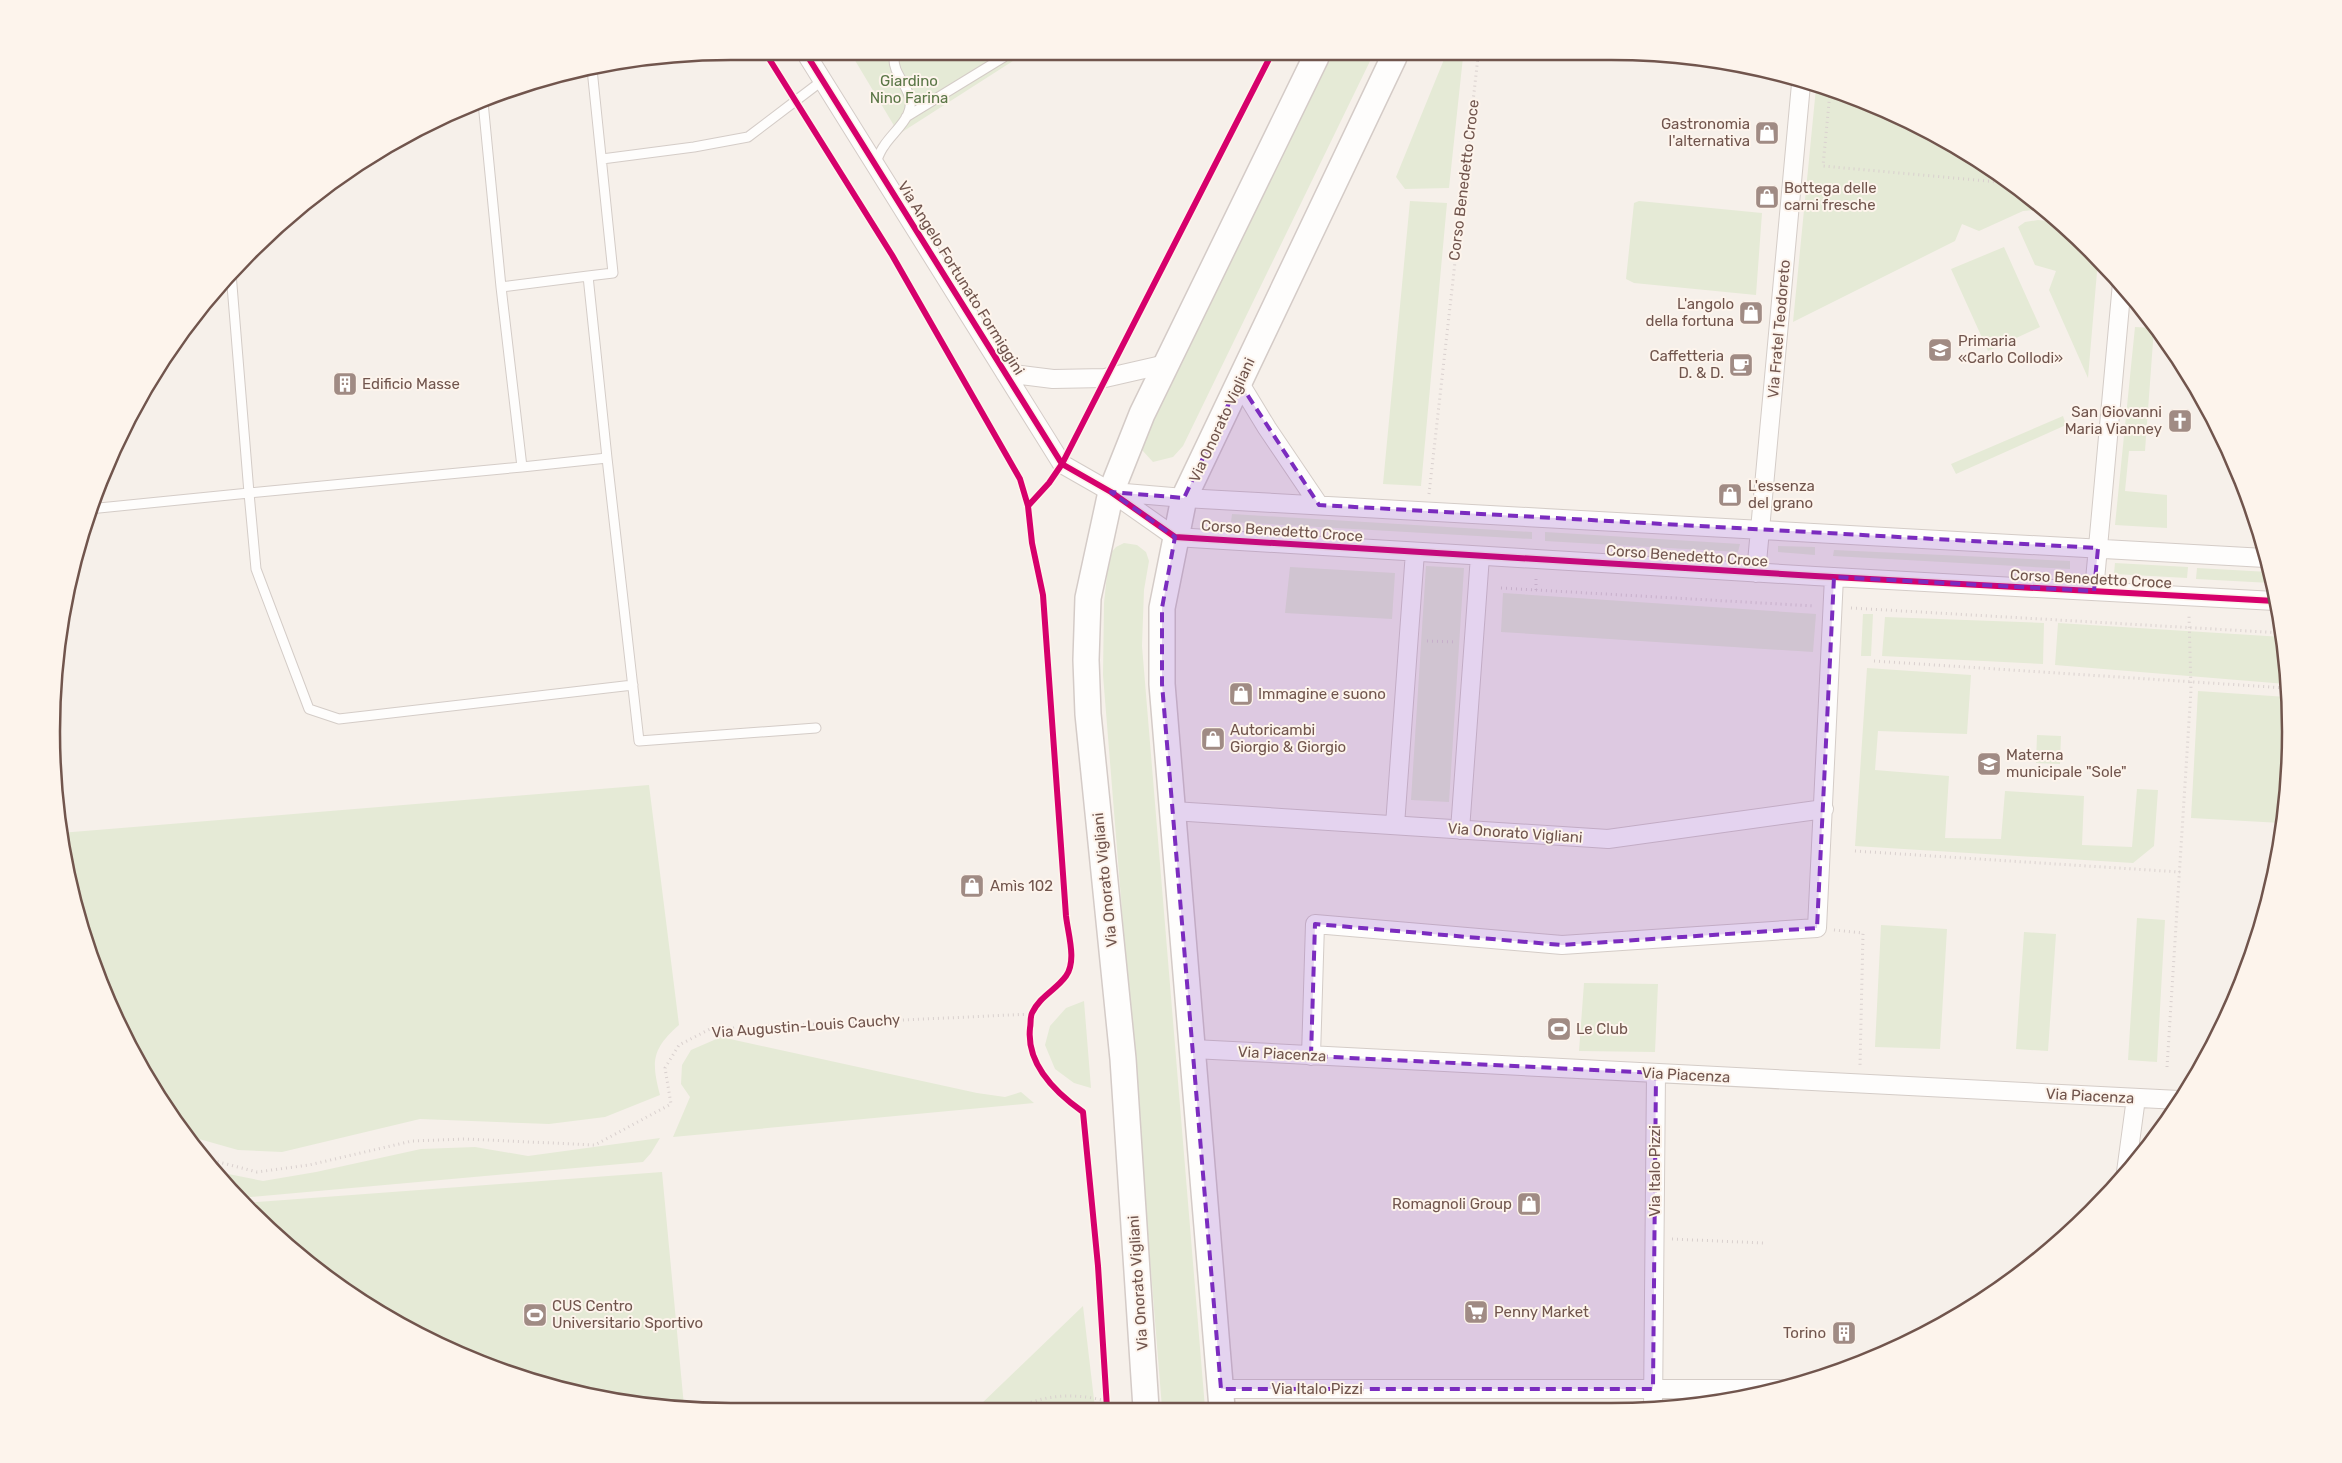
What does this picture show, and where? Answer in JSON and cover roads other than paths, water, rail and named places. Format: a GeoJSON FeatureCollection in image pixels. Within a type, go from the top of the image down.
{"type":"FeatureCollection","features":[{"type":"Feature","properties":{"kind":"main road","name":"Via Onorato Vigliani"},"geometry":{"type":"LineString","coordinates":[[1146,1403],[1123,1059],[1088,714],[1086,660],[1088,598],[1111,492],[1142,414],[1315,60]]}},
{"type":"Feature","properties":{"kind":"main road","name":"Via Onorato Vigliani"},"geometry":{"type":"LineString","coordinates":[[1221,1398],[1162,684],[1162,608],[1184,498],[1393,60]]}},
{"type":"Feature","properties":{"kind":"street","name":"Via Angelo Fortunato Formiggini"},"geometry":{"type":"LineString","coordinates":[[810,60],[1062,464],[1111,492]]}},
{"type":"Feature","properties":{"kind":"street","name":"Via Fratel Teodoreto"},"geometry":{"type":"LineString","coordinates":[[1756,573],[1801,88]]}},
{"type":"Feature","properties":{"kind":"street"},"geometry":{"type":"LineString","coordinates":[[2094,591],[2121,296]]}},
{"type":"Feature","properties":{"kind":"street"},"geometry":{"type":"LineString","coordinates":[[1005,373],[1052,380],[1105,378],[1166,364]]}},
{"type":"Feature","properties":{"kind":"street","name":"Corso Benedetto Croce"},"geometry":{"type":"LineString","coordinates":[[1239,382],[1266,428],[1319,505]]}},
{"type":"Feature","properties":{"kind":"street","name":"Corso Benedetto Croce"},"geometry":{"type":"LineString","coordinates":[[1111,492],[1184,498],[2259,558]]}},
{"type":"Feature","properties":{"kind":"street"},"geometry":{"type":"LineString","coordinates":[[1111,492],[1175,537]]}},
{"type":"Feature","properties":{"kind":"street","name":"Corso Benedetto Croce"},"geometry":{"type":"LineString","coordinates":[[1175,537],[1756,573],[2269,601]]}},
{"type":"Feature","properties":{"kind":"street"},"geometry":{"type":"LineString","coordinates":[[1395,825],[1415,552]]}},
{"type":"Feature","properties":{"kind":"street"},"geometry":{"type":"LineString","coordinates":[[1460,830],[1480,556]]}},
{"type":"Feature","properties":{"kind":"street"},"geometry":{"type":"LineString","coordinates":[[1310,1056],[1315,924],[1562,945],[1817,928],[1834,577]]}},
{"type":"Feature","properties":{"kind":"street","name":"Via Onorato Vigliani"},"geometry":{"type":"LineString","coordinates":[[1173,811],[1608,839],[1824,809]]}},
{"type":"Feature","properties":{"kind":"street","name":"Via Piacenza"},"geometry":{"type":"LineString","coordinates":[[1193,1049],[2172,1100]]}},
{"type":"Feature","properties":{"kind":"street","name":"Via Italo Pizzi"},"geometry":{"type":"LineString","coordinates":[[1652,1402],[1656,1073]]}},
{"type":"Feature","properties":{"kind":"street"},"geometry":{"type":"LineString","coordinates":[[2128,1158],[2136,1098]]}},
{"type":"Feature","properties":{"kind":"street"},"geometry":{"type":"LineString","coordinates":[[1653,1389],[1746,1389]]}},
{"type":"Feature","properties":{"kind":"street","name":"Via Italo Pizzi"},"geometry":{"type":"LineString","coordinates":[[1221,1398],[1653,1389]]}},
{"type":"Feature","properties":{"kind":"lane"},"geometry":{"type":"LineString","coordinates":[[875,164],[884,145],[906,118],[911,108],[909,95],[893,65],[894,60]]}},
{"type":"Feature","properties":{"kind":"lane"},"geometry":{"type":"LineString","coordinates":[[906,118],[999,60]]}},
{"type":"Feature","properties":{"kind":"lane"},"geometry":{"type":"LineString","coordinates":[[501,287],[613,273],[593,75]]}},
{"type":"Feature","properties":{"kind":"lane"},"geometry":{"type":"LineString","coordinates":[[602,159],[694,147],[748,137],[823,80]]}},
{"type":"Feature","properties":{"kind":"lane"},"geometry":{"type":"LineString","coordinates":[[484,108],[501,287],[522,467]]}},
{"type":"Feature","properties":{"kind":"lane"},"geometry":{"type":"LineString","coordinates":[[588,276],[639,741],[816,728]]}},
{"type":"Feature","properties":{"kind":"lane"},"geometry":{"type":"LineString","coordinates":[[232,284],[256,569],[309,709],[339,719],[633,685]]}},
{"type":"Feature","properties":{"kind":"lane"},"geometry":{"type":"LineString","coordinates":[[99,508],[607,458]]}},
{"type":"Feature","properties":{"kind":"place","name":"Gastronomia l'alternativa"},"geometry":{"type":"Point","coordinates":[1767,133]}},
{"type":"Feature","properties":{"kind":"place","name":"Bottega delle carni fresche"},"geometry":{"type":"Point","coordinates":[1767,197]}},
{"type":"Feature","properties":{"kind":"place","name":"L'angolo della fortuna"},"geometry":{"type":"Point","coordinates":[1751,313]}},
{"type":"Feature","properties":{"kind":"place","name":"Primaria «Carlo Collodi»"},"geometry":{"type":"Point","coordinates":[1940,350]}},
{"type":"Feature","properties":{"kind":"place","name":"Caffetteria D. & D."},"geometry":{"type":"Point","coordinates":[1741,365]}},
{"type":"Feature","properties":{"kind":"place","name":"Edificio Masse"},"geometry":{"type":"Point","coordinates":[345,384]}},
{"type":"Feature","properties":{"kind":"place","name":"San Giovanni Maria Vianney"},"geometry":{"type":"Point","coordinates":[2180,421]}},
{"type":"Feature","properties":{"kind":"place","name":"L'essenza del grano"},"geometry":{"type":"Point","coordinates":[1730,495]}},
{"type":"Feature","properties":{"kind":"place","name":"Immagine e suono"},"geometry":{"type":"Point","coordinates":[1241,694]}},
{"type":"Feature","properties":{"kind":"place","name":"Autoricambi Giorgio & Giorgio"},"geometry":{"type":"Point","coordinates":[1213,739]}},
{"type":"Feature","properties":{"kind":"place","name":"Materna municipale \"Sole\""},"geometry":{"type":"Point","coordinates":[1989,764]}},
{"type":"Feature","properties":{"kind":"place","name":"Amìs 102"},"geometry":{"type":"Point","coordinates":[972,886]}},
{"type":"Feature","properties":{"kind":"place","name":"Le Club"},"geometry":{"type":"Point","coordinates":[1559,1029]}},
{"type":"Feature","properties":{"kind":"place","name":"Romagnoli Group"},"geometry":{"type":"Point","coordinates":[1529,1204]}},
{"type":"Feature","properties":{"kind":"place","name":"Penny Market"},"geometry":{"type":"Point","coordinates":[1476,1312]}},
{"type":"Feature","properties":{"kind":"place","name":"CUS Centro Universitario Sportivo"},"geometry":{"type":"Point","coordinates":[535,1315]}},
{"type":"Feature","properties":{"kind":"place","name":"Torino"},"geometry":{"type":"Point","coordinates":[1844,1333]}},
{"type":"Feature","properties":{"kind":"park label","name":"Giardino Nino Farina"},"geometry":{"type":"Point","coordinates":[909,90]}}]}
